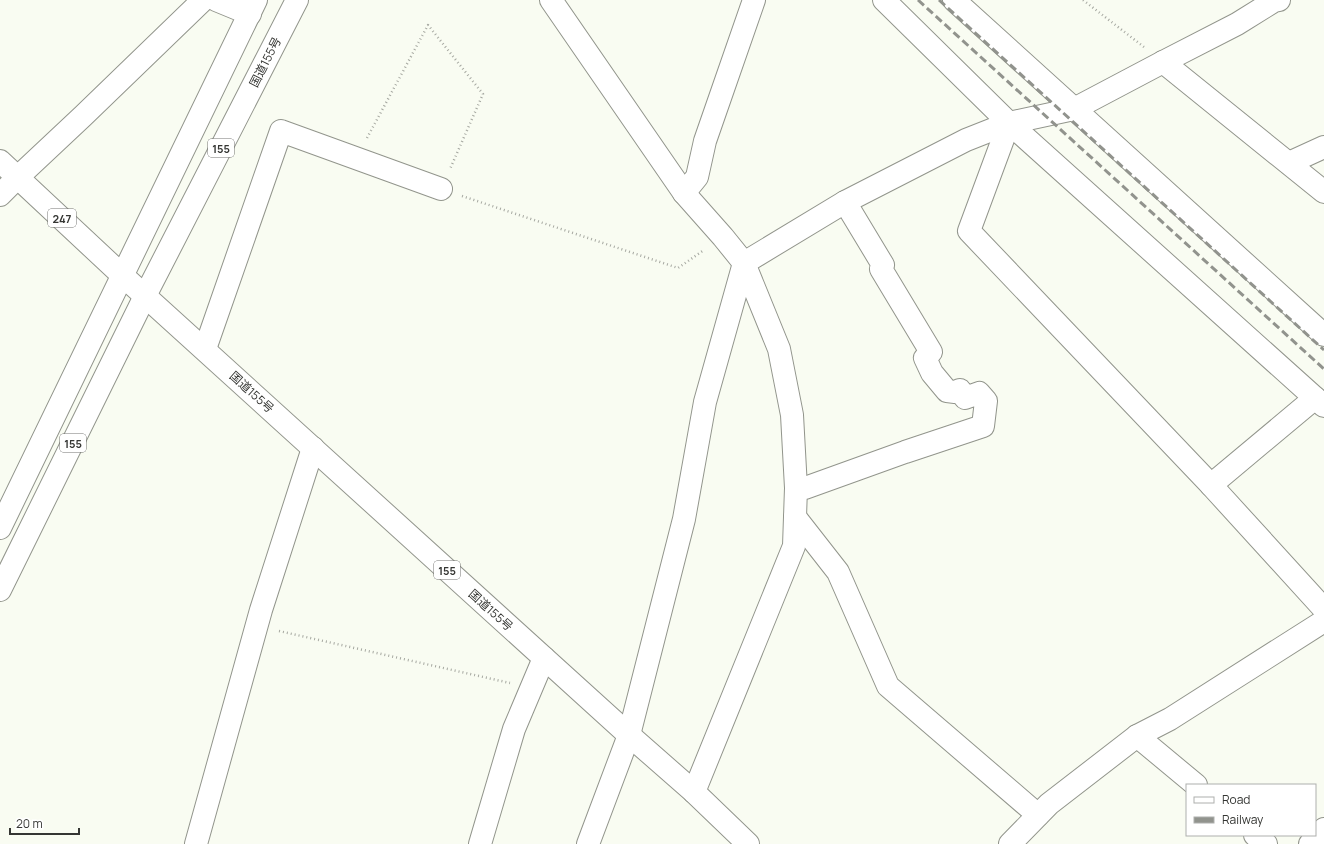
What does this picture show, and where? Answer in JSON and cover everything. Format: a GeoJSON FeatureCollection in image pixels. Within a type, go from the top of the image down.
{"type":"FeatureCollection","features":[{"type":"Feature","properties":{"kind":"main road"},"geometry":{"type":"LineString","coordinates":[[0,195],[203,0]]}},
{"type":"Feature","properties":{"kind":"main road"},"geometry":{"type":"LineString","coordinates":[[216,0],[253,7]]}},
{"type":"Feature","properties":{"kind":"main road","name":"国道155号"},"geometry":{"type":"LineString","coordinates":[[0,590],[145,296],[297,0]]}},
{"type":"Feature","properties":{"kind":"main road"},"geometry":{"type":"LineString","coordinates":[[551,0],[684,193],[744,263],[779,349],[792,415],[796,488],[794,546],[694,792]]}},
{"type":"Feature","properties":{"kind":"main road"},"geometry":{"type":"LineString","coordinates":[[684,193],[696,176],[705,141],[754,0]]}},
{"type":"Feature","properties":{"kind":"main road"},"geometry":{"type":"LineString","coordinates":[[884,0],[1009,124],[1320,402],[1211,485]]}},
{"type":"Feature","properties":{"kind":"main road"},"geometry":{"type":"LineString","coordinates":[[954,0],[1324,335]]}},
{"type":"Feature","properties":{"kind":"main road"},"geometry":{"type":"LineString","coordinates":[[588,844],[629,735],[684,519],[705,402],[744,263],[845,202],[966,140],[1009,124],[1074,109],[1237,24],[1275,0]]}},
{"type":"Feature","properties":{"kind":"main road","name":"155"},"geometry":{"type":"LineString","coordinates":[[0,528],[253,7]]}},
{"type":"Feature","properties":{"kind":"main road"},"geometry":{"type":"LineString","coordinates":[[1163,62],[1324,192]]}},
{"type":"Feature","properties":{"kind":"main road"},"geometry":{"type":"LineString","coordinates":[[1009,124],[969,231],[1211,485],[1324,609]]}},
{"type":"Feature","properties":{"kind":"main road"},"geometry":{"type":"LineString","coordinates":[[205,349],[281,131],[441,189]]}},
{"type":"Feature","properties":{"kind":"main road"},"geometry":{"type":"LineString","coordinates":[[1289,163],[1324,147]]}},
{"type":"Feature","properties":{"kind":"main road","name":"247"},"geometry":{"type":"LineString","coordinates":[[0,160],[123,276]]}},
{"type":"Feature","properties":{"kind":"main road"},"geometry":{"type":"LineString","coordinates":[[796,488],[805,488],[983,426],[986,401],[979,393],[965,398],[960,390],[955,392],[946,391],[932,372],[925,358],[931,352],[881,269],[882,265],[845,202]]}},
{"type":"Feature","properties":{"kind":"main road","name":"国道155号"},"geometry":{"type":"LineString","coordinates":[[123,276],[629,735],[694,792],[748,844]]}},
{"type":"Feature","properties":{"kind":"main road"},"geometry":{"type":"LineString","coordinates":[[196,844],[257,626],[314,448]]}},
{"type":"Feature","properties":{"kind":"main road"},"geometry":{"type":"LineString","coordinates":[[795,516],[838,572],[888,686],[1038,815]]}},
{"type":"Feature","properties":{"kind":"main road"},"geometry":{"type":"LineString","coordinates":[[1010,844],[1049,804],[1137,736],[1170,719],[1324,621]]}},
{"type":"Feature","properties":{"kind":"main road"},"geometry":{"type":"LineString","coordinates":[[480,844],[514,730],[544,658]]}},
{"type":"Feature","properties":{"kind":"main road"},"geometry":{"type":"LineString","coordinates":[[1137,736],[1195,784]]}},
{"type":"Feature","properties":{"kind":"main road"},"geometry":{"type":"LineString","coordinates":[[1310,844],[1324,829]]}},
{"type":"Feature","properties":{"kind":"main road"},"geometry":{"type":"LineString","coordinates":[[1256,836],[1266,844]]}},
{"type":"Feature","properties":{"kind":"path"},"geometry":{"type":"LineString","coordinates":[[1083,0],[1163,62]]}},
{"type":"Feature","properties":{"kind":"path"},"geometry":{"type":"LineString","coordinates":[[356,158],[428,25],[483,94],[441,189],[678,268],[723,237]]}},
{"type":"Feature","properties":{"kind":"path"},"geometry":{"type":"LineString","coordinates":[[257,626],[531,688]]}},
{"type":"Feature","properties":{"kind":"railway"},"geometry":{"type":"LineString","coordinates":[[918,0],[1324,369]]}},
{"type":"Feature","properties":{"kind":"railway"},"geometry":{"type":"LineString","coordinates":[[939,0],[1324,350]]}}]}
